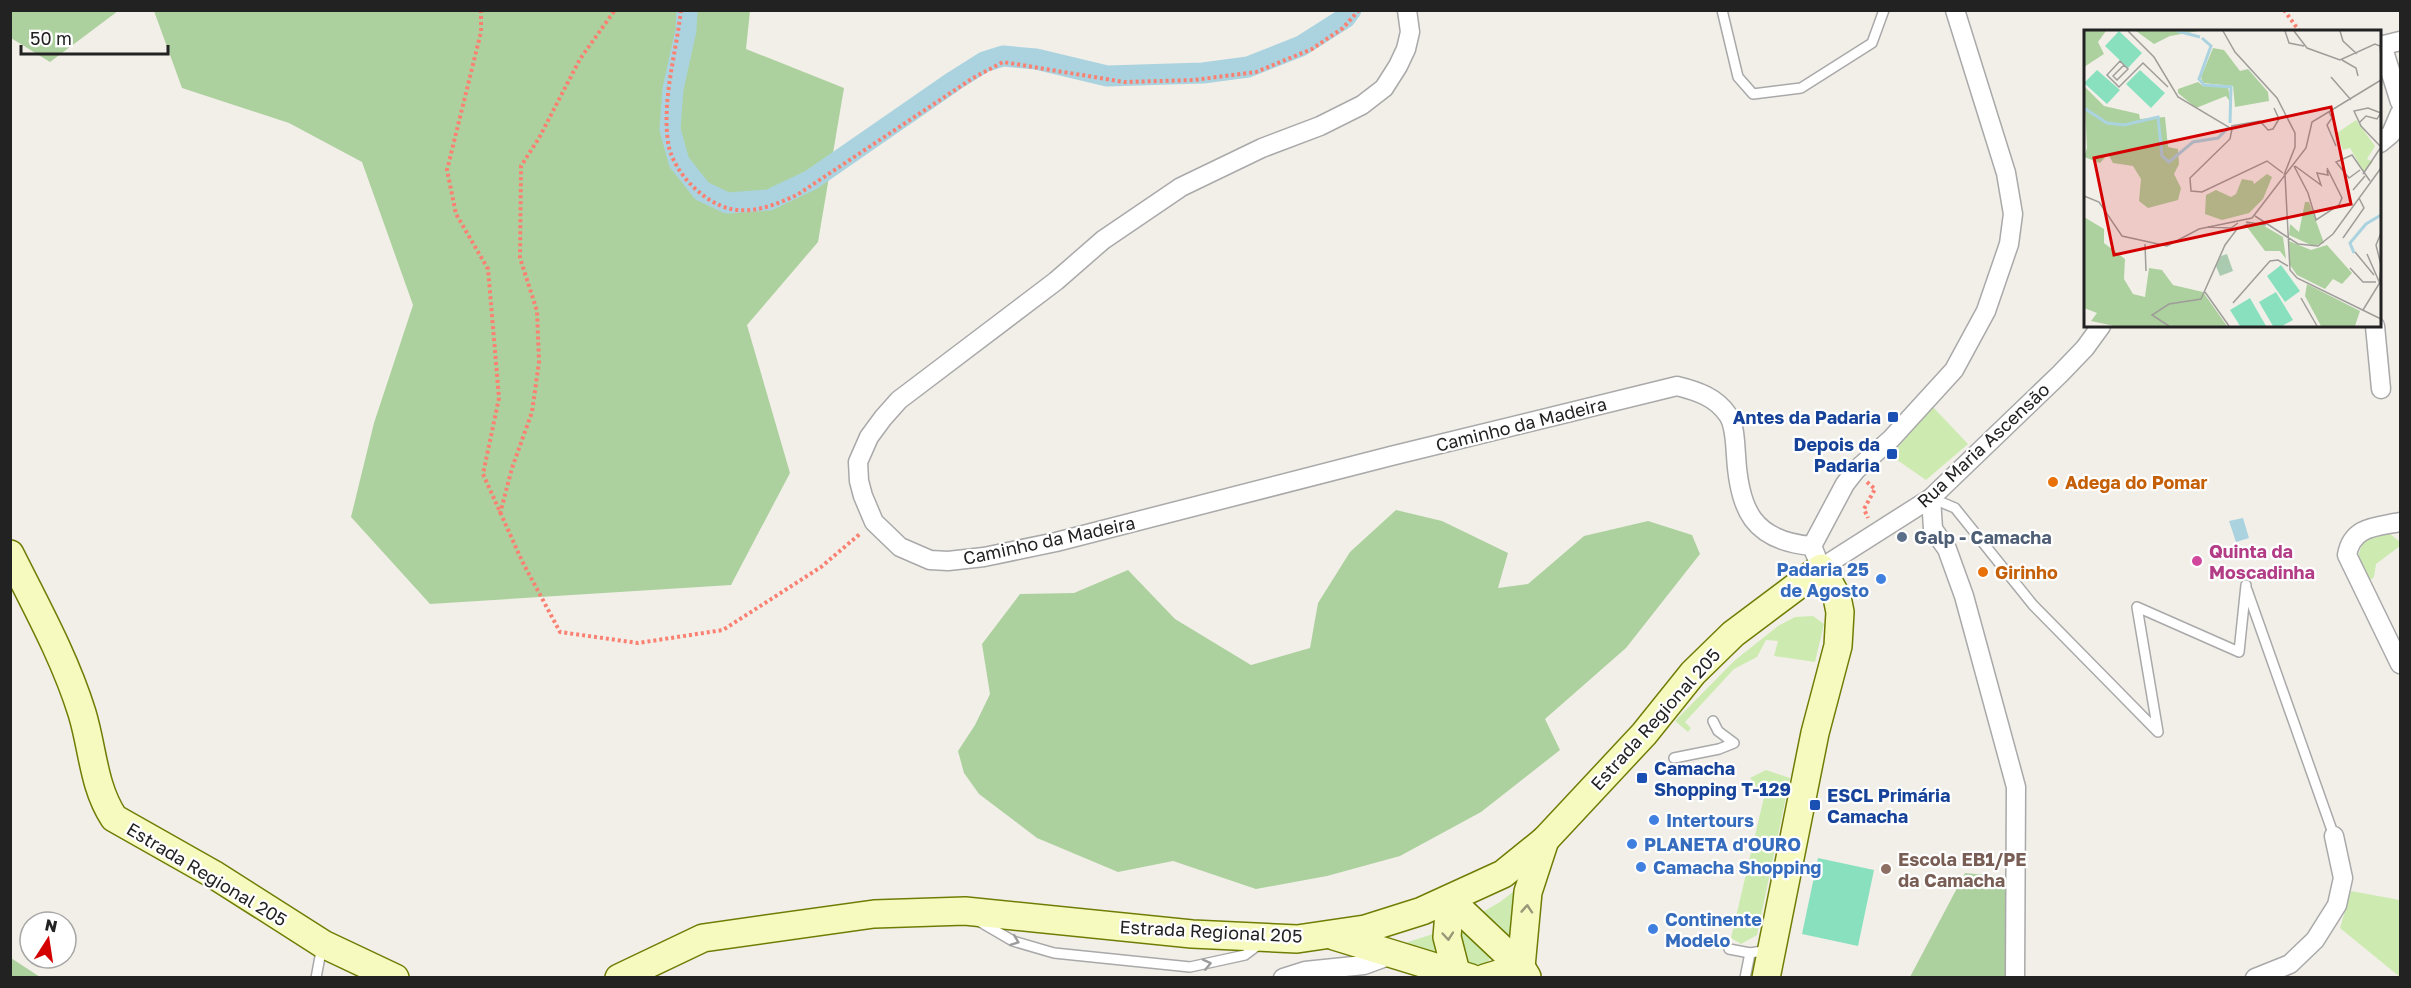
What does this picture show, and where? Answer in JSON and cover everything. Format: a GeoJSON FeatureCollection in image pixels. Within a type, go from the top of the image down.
{"type":"FeatureCollection","features":[{"type":"Feature","properties":{"kind":"main road","name":"Estrada Regional 205"},"geometry":{"type":"LineString","coordinates":[[10,554],[66,669],[82,714],[98,786],[105,805],[114,818],[213,873],[322,944],[395,978]]}},
{"type":"Feature","properties":{"kind":"main road","name":"Estrada Regional 205"},"geometry":{"type":"LineString","coordinates":[[619,978],[703,938],[874,914],[965,911],[1192,934],[1297,939],[1365,929],[1450,900],[1503,874],[1545,840],[1644,734],[1693,673],[1817,557]]}},
{"type":"Feature","properties":{"kind":"main road"},"geometry":{"type":"LineString","coordinates":[[1766,978],[1761,951],[1838,646],[1840,612],[1837,597],[1817,557]]}},
{"type":"Feature","properties":{"kind":"main road"},"geometry":{"type":"LineString","coordinates":[[1524,972],[1528,892],[1545,840]]}},
{"type":"Feature","properties":{"kind":"main road"},"geometry":{"type":"LineString","coordinates":[[1450,900],[1524,972]]}},
{"type":"Feature","properties":{"kind":"main road"},"geometry":{"type":"LineString","coordinates":[[1450,900],[1447,937],[1463,975]]}},
{"type":"Feature","properties":{"kind":"main road"},"geometry":{"type":"LineString","coordinates":[[1330,935],[1463,975]]}},
{"type":"Feature","properties":{"kind":"main road"},"geometry":{"type":"LineString","coordinates":[[1485,978],[1524,972]]}},
{"type":"Feature","properties":{"kind":"street","name":"Caminho da Madeira"},"geometry":{"type":"LineString","coordinates":[[1407,10],[1410,32],[1406,49],[1398,66],[1384,88],[1362,105],[1320,126],[1262,148],[1181,187],[1103,240],[1056,282],[899,400],[869,437],[858,462],[859,481],[874,522],[900,547],[930,560],[948,561],[984,557],[1056,542],[1677,386],[1695,390],[1715,400],[1729,416],[1735,439],[1740,490],[1749,516],[1756,524],[1782,541],[1817,557]]}},
{"type":"Feature","properties":{"kind":"street"},"geometry":{"type":"LineString","coordinates":[[1817,557],[1845,484],[1856,470],[1891,439],[1954,370],[1986,311],[2009,244],[2013,214],[2006,173],[1955,10]]}},
{"type":"Feature","properties":{"kind":"street"},"geometry":{"type":"LineString","coordinates":[[2381,45],[2400,41]]}},
{"type":"Feature","properties":{"kind":"street"},"geometry":{"type":"LineString","coordinates":[[2381,48],[2400,102]]}},
{"type":"Feature","properties":{"kind":"street"},"geometry":{"type":"LineString","coordinates":[[2381,141],[2391,134],[2400,113]]}},
{"type":"Feature","properties":{"kind":"street","name":"Rua Maria Ascensão"},"geometry":{"type":"LineString","coordinates":[[1817,557],[1931,498],[2060,374],[2085,348],[2100,327]]}},
{"type":"Feature","properties":{"kind":"street"},"geometry":{"type":"LineString","coordinates":[[2375,327],[2381,389]]}},
{"type":"Feature","properties":{"kind":"street"},"geometry":{"type":"LineString","coordinates":[[1931,498],[1933,529],[1947,549],[1964,596],[2016,788],[2015,978]]}},
{"type":"Feature","properties":{"kind":"street"},"geometry":{"type":"LineString","coordinates":[[2400,522],[2367,528],[2349,543],[2347,555],[2400,664]]}},
{"type":"Feature","properties":{"kind":"street"},"geometry":{"type":"LineString","coordinates":[[2255,978],[2290,964],[2315,940],[2337,904],[2343,878],[2334,836]]}},
{"type":"Feature","properties":{"kind":"street"},"geometry":{"type":"LineString","coordinates":[[1283,978],[1305,971],[1364,965],[1396,953]]}},
{"type":"Feature","properties":{"kind":"lane"},"geometry":{"type":"LineString","coordinates":[[1722,10],[1738,77],[1753,94],[1801,88],[1872,43],[1884,10]]}},
{"type":"Feature","properties":{"kind":"lane"},"geometry":{"type":"LineString","coordinates":[[1931,498],[1955,508],[2033,605],[2158,732],[2138,608],[2239,652],[2246,585],[2334,836]]}},
{"type":"Feature","properties":{"kind":"lane"},"geometry":{"type":"LineString","coordinates":[[1674,758],[1719,749],[1734,742],[1718,730],[1713,721]]}},
{"type":"Feature","properties":{"kind":"lane"},"geometry":{"type":"LineString","coordinates":[[316,978],[322,944]]}},
{"type":"Feature","properties":{"kind":"lane"},"geometry":{"type":"LineString","coordinates":[[1729,949],[1761,951],[1745,978]]}},
{"type":"Feature","properties":{"kind":"path"},"geometry":{"type":"LineString","coordinates":[[481,10],[481,32],[447,170],[456,214],[488,269],[499,398],[483,474],[500,514],[560,632],[638,643],[723,630],[821,567],[874,522]]}},
{"type":"Feature","properties":{"kind":"path"},"geometry":{"type":"LineString","coordinates":[[500,514],[512,468],[532,412],[539,362],[537,311],[520,258],[521,166],[539,138],[580,59],[615,10]]}},
{"type":"Feature","properties":{"kind":"path"},"geometry":{"type":"LineString","coordinates":[[681,10],[668,98],[668,144],[683,177],[709,199],[732,209],[770,207],[797,195],[973,78],[1003,62],[1124,82],[1194,80],[1257,72],[1312,49],[1343,28],[1359,10]]}},
{"type":"Feature","properties":{"kind":"path"},"geometry":{"type":"LineString","coordinates":[[2284,10],[2299,30]]}},
{"type":"Feature","properties":{"kind":"green space"},"geometry":{"type":"Polygon","coordinates":[[[10,11],[118,11],[50,62],[11,38],[10,11]]]}},
{"type":"Feature","properties":{"kind":"green space"},"geometry":{"type":"Polygon","coordinates":[[[154,11],[750,11],[746,49],[844,88],[818,242],[747,325],[790,473],[731,585],[430,604],[351,517],[374,423],[413,305],[362,162],[289,123],[182,88],[154,11]]]}},
{"type":"Feature","properties":{"kind":"green space"},"geometry":{"type":"Polygon","coordinates":[[[1932,406],[1968,444],[1926,480],[1897,460],[1898,447],[1932,406]]]}},
{"type":"Feature","properties":{"kind":"green space"},"geometry":{"type":"Polygon","coordinates":[[[1396,510],[1442,521],[1508,553],[1498,588],[1528,584],[1584,536],[1648,521],[1692,535],[1700,554],[1626,648],[1545,719],[1560,750],[1481,812],[1400,856],[1327,876],[1256,889],[1173,861],[1118,872],[1037,838],[979,794],[964,773],[958,751],[975,725],[990,694],[982,644],[1020,594],[1074,593],[1128,570],[1175,619],[1251,665],[1310,648],[1318,603],[1350,552],[1396,510]]]}},
{"type":"Feature","properties":{"kind":"green space"},"geometry":{"type":"Polygon","coordinates":[[[2389,533],[2400,542],[2400,546],[2376,564],[2374,577],[2369,581],[2358,558],[2364,541],[2371,536],[2389,533]]]}},
{"type":"Feature","properties":{"kind":"green space"},"geometry":{"type":"Polygon","coordinates":[[[1813,616],[1824,624],[1815,662],[1774,656],[1778,641],[1766,640],[1757,657],[1734,669],[1685,722],[1691,728],[1688,732],[1675,721],[1734,661],[1778,626],[1795,617],[1813,616]]]}},
{"type":"Feature","properties":{"kind":"green space"},"geometry":{"type":"Polygon","coordinates":[[[1766,770],[1790,778],[1757,935],[1741,944],[1731,938],[1764,797],[1750,778],[1766,770]]]}},
{"type":"Feature","properties":{"kind":"green space"},"geometry":{"type":"Polygon","coordinates":[[[1818,858],[1874,870],[1858,946],[1802,934],[1818,858]]]}},
{"type":"Feature","properties":{"kind":"green space"},"geometry":{"type":"Polygon","coordinates":[[[1965,873],[2006,877],[2006,977],[1910,977],[1965,873]]]}},
{"type":"Feature","properties":{"kind":"green space"},"geometry":{"type":"Polygon","coordinates":[[[1518,888],[1513,941],[1498,924],[1481,913],[1518,888]]]}},
{"type":"Feature","properties":{"kind":"green space"},"geometry":{"type":"Polygon","coordinates":[[[2351,891],[2400,900],[2400,977],[2340,928],[2351,891]]]}},
{"type":"Feature","properties":{"kind":"green space"},"geometry":{"type":"Polygon","coordinates":[[[1457,927],[1471,932],[1492,955],[1486,965],[1474,966],[1462,956],[1457,927]]]}},
{"type":"Feature","properties":{"kind":"green space"},"geometry":{"type":"Polygon","coordinates":[[[1433,934],[1440,957],[1399,945],[1433,934]]]}},
{"type":"Feature","properties":{"kind":"green space"},"geometry":{"type":"Polygon","coordinates":[[[10,958],[18,963],[18,970],[29,970],[40,977],[11,977],[10,958]]]}},
{"type":"Feature","properties":{"kind":"water"},"geometry":{"type":"Polygon","coordinates":[[[2243,518],[2249,538],[2236,542],[2229,521],[2243,518]]]}},
{"type":"Feature","properties":{"kind":"waterway"},"geometry":{"type":"LineString","coordinates":[[687,10],[686,30],[673,89],[670,129],[679,162],[702,191],[727,203],[769,200],[811,180],[954,81],[984,62],[1003,56],[1036,59],[1107,76],[1203,73],[1248,67],[1301,46],[1345,18],[1351,10]]}},
{"type":"Feature","properties":{"kind":"place","name":"Antes da Padaria"},"geometry":{"type":"Point","coordinates":[1893,417]}},
{"type":"Feature","properties":{"kind":"place","name":"Depois da Padaria"},"geometry":{"type":"Point","coordinates":[1892,454]}},
{"type":"Feature","properties":{"kind":"place","name":"Adega do Pomar"},"geometry":{"type":"Point","coordinates":[2053,482]}},
{"type":"Feature","properties":{"kind":"place","name":"Galp - Camacha"},"geometry":{"type":"Point","coordinates":[1902,537]}},
{"type":"Feature","properties":{"kind":"place","name":"Quinta da Moscadinha"},"geometry":{"type":"Point","coordinates":[2197,561]}},
{"type":"Feature","properties":{"kind":"place","name":"Girinho"},"geometry":{"type":"Point","coordinates":[1983,572]}},
{"type":"Feature","properties":{"kind":"place","name":"Padaria 25 de Agosto"},"geometry":{"type":"Point","coordinates":[1881,579]}},
{"type":"Feature","properties":{"kind":"place","name":"Camacha Shopping T-129"},"geometry":{"type":"Point","coordinates":[1642,778]}},
{"type":"Feature","properties":{"kind":"place","name":"ESCL Primária Camacha"},"geometry":{"type":"Point","coordinates":[1815,805]}},
{"type":"Feature","properties":{"kind":"place","name":"Intertours"},"geometry":{"type":"Point","coordinates":[1654,820]}},
{"type":"Feature","properties":{"kind":"place","name":"PLANETA d'OURO"},"geometry":{"type":"Point","coordinates":[1632,844]}},
{"type":"Feature","properties":{"kind":"place","name":"Camacha Shopping"},"geometry":{"type":"Point","coordinates":[1641,867]}},
{"type":"Feature","properties":{"kind":"place","name":"Escola EB1/PE da Camacha"},"geometry":{"type":"Point","coordinates":[1886,869]}},
{"type":"Feature","properties":{"kind":"place","name":"Continente Modelo"},"geometry":{"type":"Point","coordinates":[1653,929]}}]}
